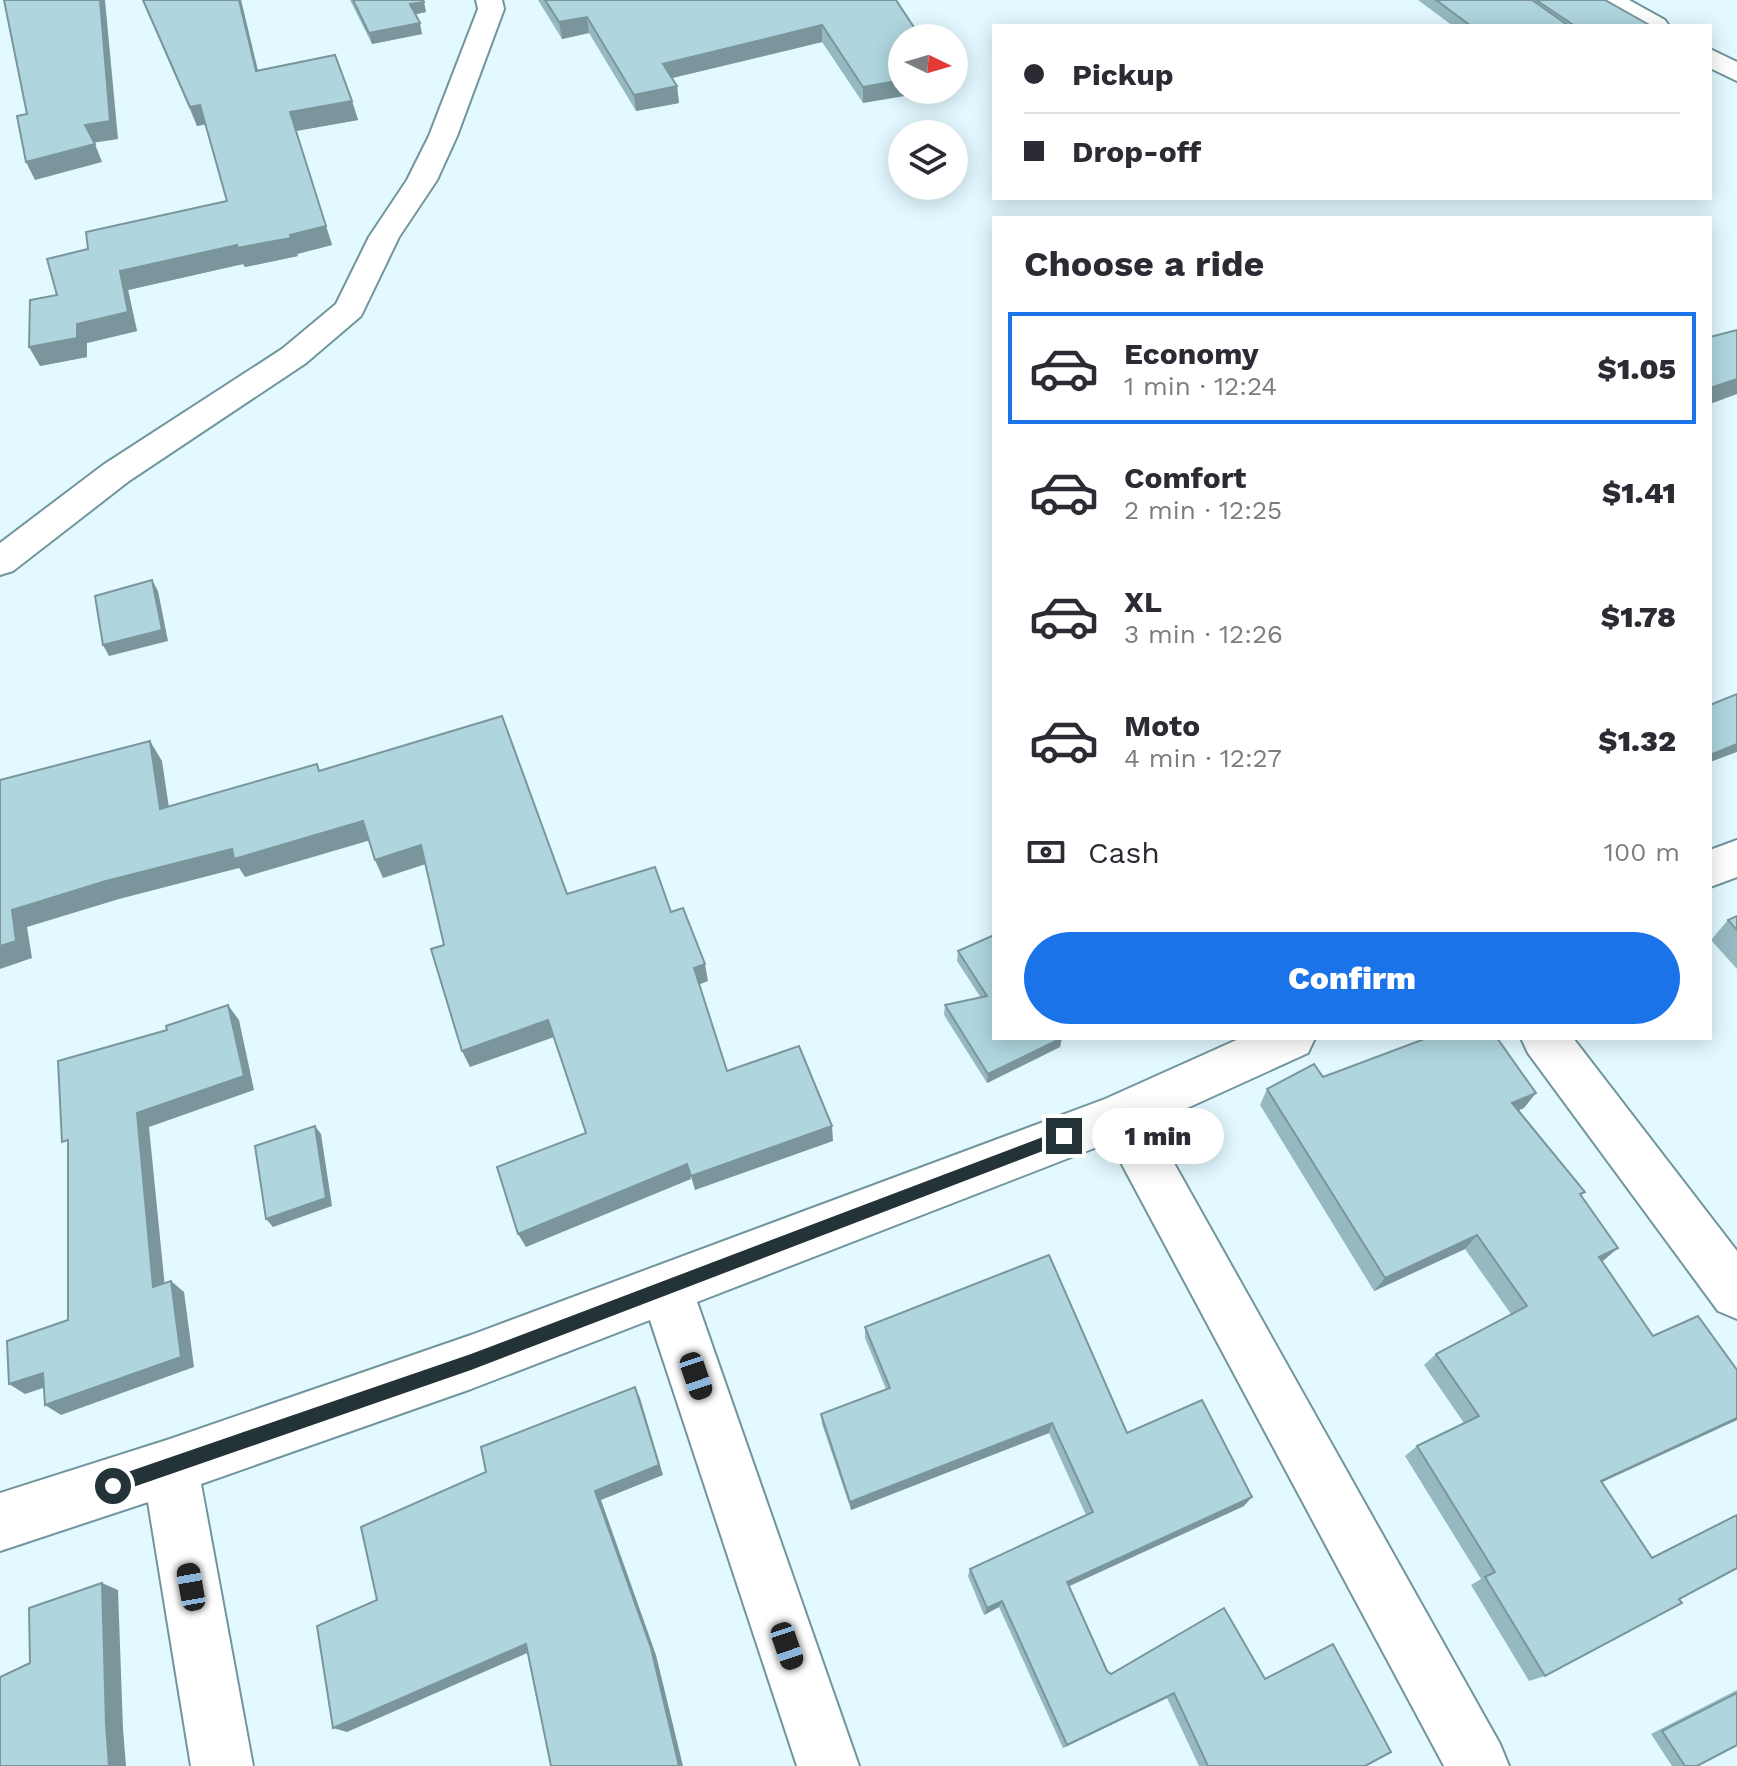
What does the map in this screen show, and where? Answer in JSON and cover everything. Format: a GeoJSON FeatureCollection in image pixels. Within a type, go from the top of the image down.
{"type":"FeatureCollection","features":[{"type":"Feature","properties":{"kind":"street"},"geometry":{"type":"LineString","coordinates":[[0,562],[116,473],[294,356],[350,309],[384,237],[422,180],[443,136],[491,9],[489,0]]}},
{"type":"Feature","properties":{"kind":"street"},"geometry":{"type":"LineString","coordinates":[[1610,0],[1652,24]]}},
{"type":"Feature","properties":{"kind":"street"},"geometry":{"type":"LineString","coordinates":[[1712,58],[1737,73]]}},
{"type":"Feature","properties":{"kind":"street"},"geometry":{"type":"LineString","coordinates":[[1712,868],[1737,858]]}},
{"type":"Feature","properties":{"kind":"street"},"geometry":{"type":"LineString","coordinates":[[0,1522],[170,1467],[471,1362],[1121,1115],[1287,1040]]}},
{"type":"Feature","properties":{"kind":"street"},"geometry":{"type":"LineString","coordinates":[[1547,1040],[1737,1293]]}},
{"type":"Feature","properties":{"kind":"street"},"geometry":{"type":"LineString","coordinates":[[1121,1115],[1478,1766]]}},
{"type":"Feature","properties":{"kind":"street"},"geometry":{"type":"LineString","coordinates":[[665,1286],[828,1766]]}},
{"type":"Feature","properties":{"kind":"street"},"geometry":{"type":"LineString","coordinates":[[170,1467],[222,1766]]}},
{"type":"Feature","properties":{"kind":"building"},"geometry":{"type":"Polygon","coordinates":[[[4,0],[100,0],[110,121],[85,125],[95,144],[26,162],[17,116],[27,114],[4,0]]]}},
{"type":"Feature","properties":{"kind":"building"},"geometry":{"type":"Polygon","coordinates":[[[143,0],[239,0],[256,71],[335,55],[352,101],[290,112],[326,226],[290,235],[291,238],[237,248],[237,245],[120,271],[128,312],[77,324],[77,338],[29,347],[30,300],[57,295],[47,259],[88,249],[86,232],[227,201],[200,105],[190,107],[143,0]]]}},
{"type":"Feature","properties":{"kind":"building"},"geometry":{"type":"Polygon","coordinates":[[[353,0],[424,2],[410,4],[420,23],[369,33],[353,0]]]}},
{"type":"Feature","properties":{"kind":"building"},"geometry":{"type":"Polygon","coordinates":[[[545,0],[896,0],[912,24],[888,24],[888,83],[863,87],[822,25],[663,64],[677,86],[634,95],[587,17],[559,22],[545,0]]]}},
{"type":"Feature","properties":{"kind":"building"},"geometry":{"type":"Polygon","coordinates":[[[1436,0],[1532,0],[1566,24],[1468,24],[1436,0]]]}},
{"type":"Feature","properties":{"kind":"building"},"geometry":{"type":"Polygon","coordinates":[[[1536,0],[1605,0],[1647,24],[1572,24],[1536,0]]]}},
{"type":"Feature","properties":{"kind":"building"},"geometry":{"type":"Polygon","coordinates":[[[1737,330],[1737,379],[1712,387],[1712,336],[1737,330]]]}},
{"type":"Feature","properties":{"kind":"building"},"geometry":{"type":"Polygon","coordinates":[[[152,580],[162,630],[103,645],[95,596],[152,580]]]}},
{"type":"Feature","properties":{"kind":"building"},"geometry":{"type":"Polygon","coordinates":[[[1737,694],[1737,744],[1712,754],[1712,704],[1737,694]]]}},
{"type":"Feature","properties":{"kind":"building"},"geometry":{"type":"Polygon","coordinates":[[[502,716],[567,894],[655,867],[671,912],[683,908],[705,964],[694,968],[727,1071],[799,1046],[832,1126],[691,1176],[687,1164],[518,1234],[497,1167],[586,1133],[548,1020],[462,1051],[431,949],[444,945],[421,845],[375,860],[363,821],[234,859],[232,849],[106,881],[12,910],[16,941],[0,946],[0,780],[150,741],[160,809],[317,764],[319,771],[502,716]]]}},
{"type":"Feature","properties":{"kind":"building"},"geometry":{"type":"Polygon","coordinates":[[[1737,916],[1737,930],[1728,920],[1737,916]]]}},
{"type":"Feature","properties":{"kind":"building"},"geometry":{"type":"Polygon","coordinates":[[[992,936],[992,1040],[1058,1040],[988,1074],[945,1005],[987,996],[958,951],[992,936]]]}},
{"type":"Feature","properties":{"kind":"building"},"geometry":{"type":"Polygon","coordinates":[[[228,1005],[244,1076],[137,1113],[153,1287],[171,1281],[181,1357],[45,1405],[43,1373],[9,1384],[7,1341],[68,1320],[68,1140],[62,1142],[58,1061],[167,1030],[166,1026],[228,1005]]]}},
{"type":"Feature","properties":{"kind":"building"},"geometry":{"type":"Polygon","coordinates":[[[1422,1040],[1498,1040],[1536,1093],[1512,1103],[1585,1192],[1580,1194],[1618,1248],[1599,1257],[1653,1336],[1698,1316],[1737,1370],[1737,1418],[1601,1481],[1652,1558],[1737,1515],[1737,1568],[1679,1599],[1682,1603],[1545,1676],[1485,1577],[1495,1572],[1417,1446],[1479,1416],[1436,1354],[1527,1306],[1477,1235],[1385,1278],[1267,1089],[1314,1064],[1323,1077],[1422,1040]]]}},
{"type":"Feature","properties":{"kind":"building"},"geometry":{"type":"Polygon","coordinates":[[[315,1126],[326,1198],[266,1219],[255,1146],[315,1126]]]}},
{"type":"Feature","properties":{"kind":"building"},"geometry":{"type":"Polygon","coordinates":[[[1049,1255],[1127,1433],[1202,1400],[1252,1497],[1067,1582],[1107,1671],[1111,1674],[1224,1608],[1265,1679],[1333,1644],[1391,1752],[1365,1766],[1208,1766],[1174,1693],[1067,1745],[1002,1601],[987,1608],[970,1569],[1093,1512],[1052,1423],[850,1502],[821,1414],[890,1388],[865,1327],[1049,1255]]]}},
{"type":"Feature","properties":{"kind":"building"},"geometry":{"type":"Polygon","coordinates":[[[635,1387],[659,1465],[595,1491],[651,1648],[679,1766],[551,1766],[526,1644],[333,1728],[317,1626],[377,1600],[361,1527],[486,1472],[481,1447],[635,1387]]]}},
{"type":"Feature","properties":{"kind":"building"},"geometry":{"type":"Polygon","coordinates":[[[102,1583],[109,1766],[0,1766],[0,1677],[30,1663],[29,1608],[102,1583]]]}},
{"type":"Feature","properties":{"kind":"building"},"geometry":{"type":"Polygon","coordinates":[[[1737,1693],[1737,1745],[1697,1766],[1685,1766],[1662,1731],[1737,1693]]]}},
{"type":"Feature","properties":{"kind":"route"},"geometry":{"type":"LineString","coordinates":[[113,1486],[471,1362],[1064,1136]]}}]}
